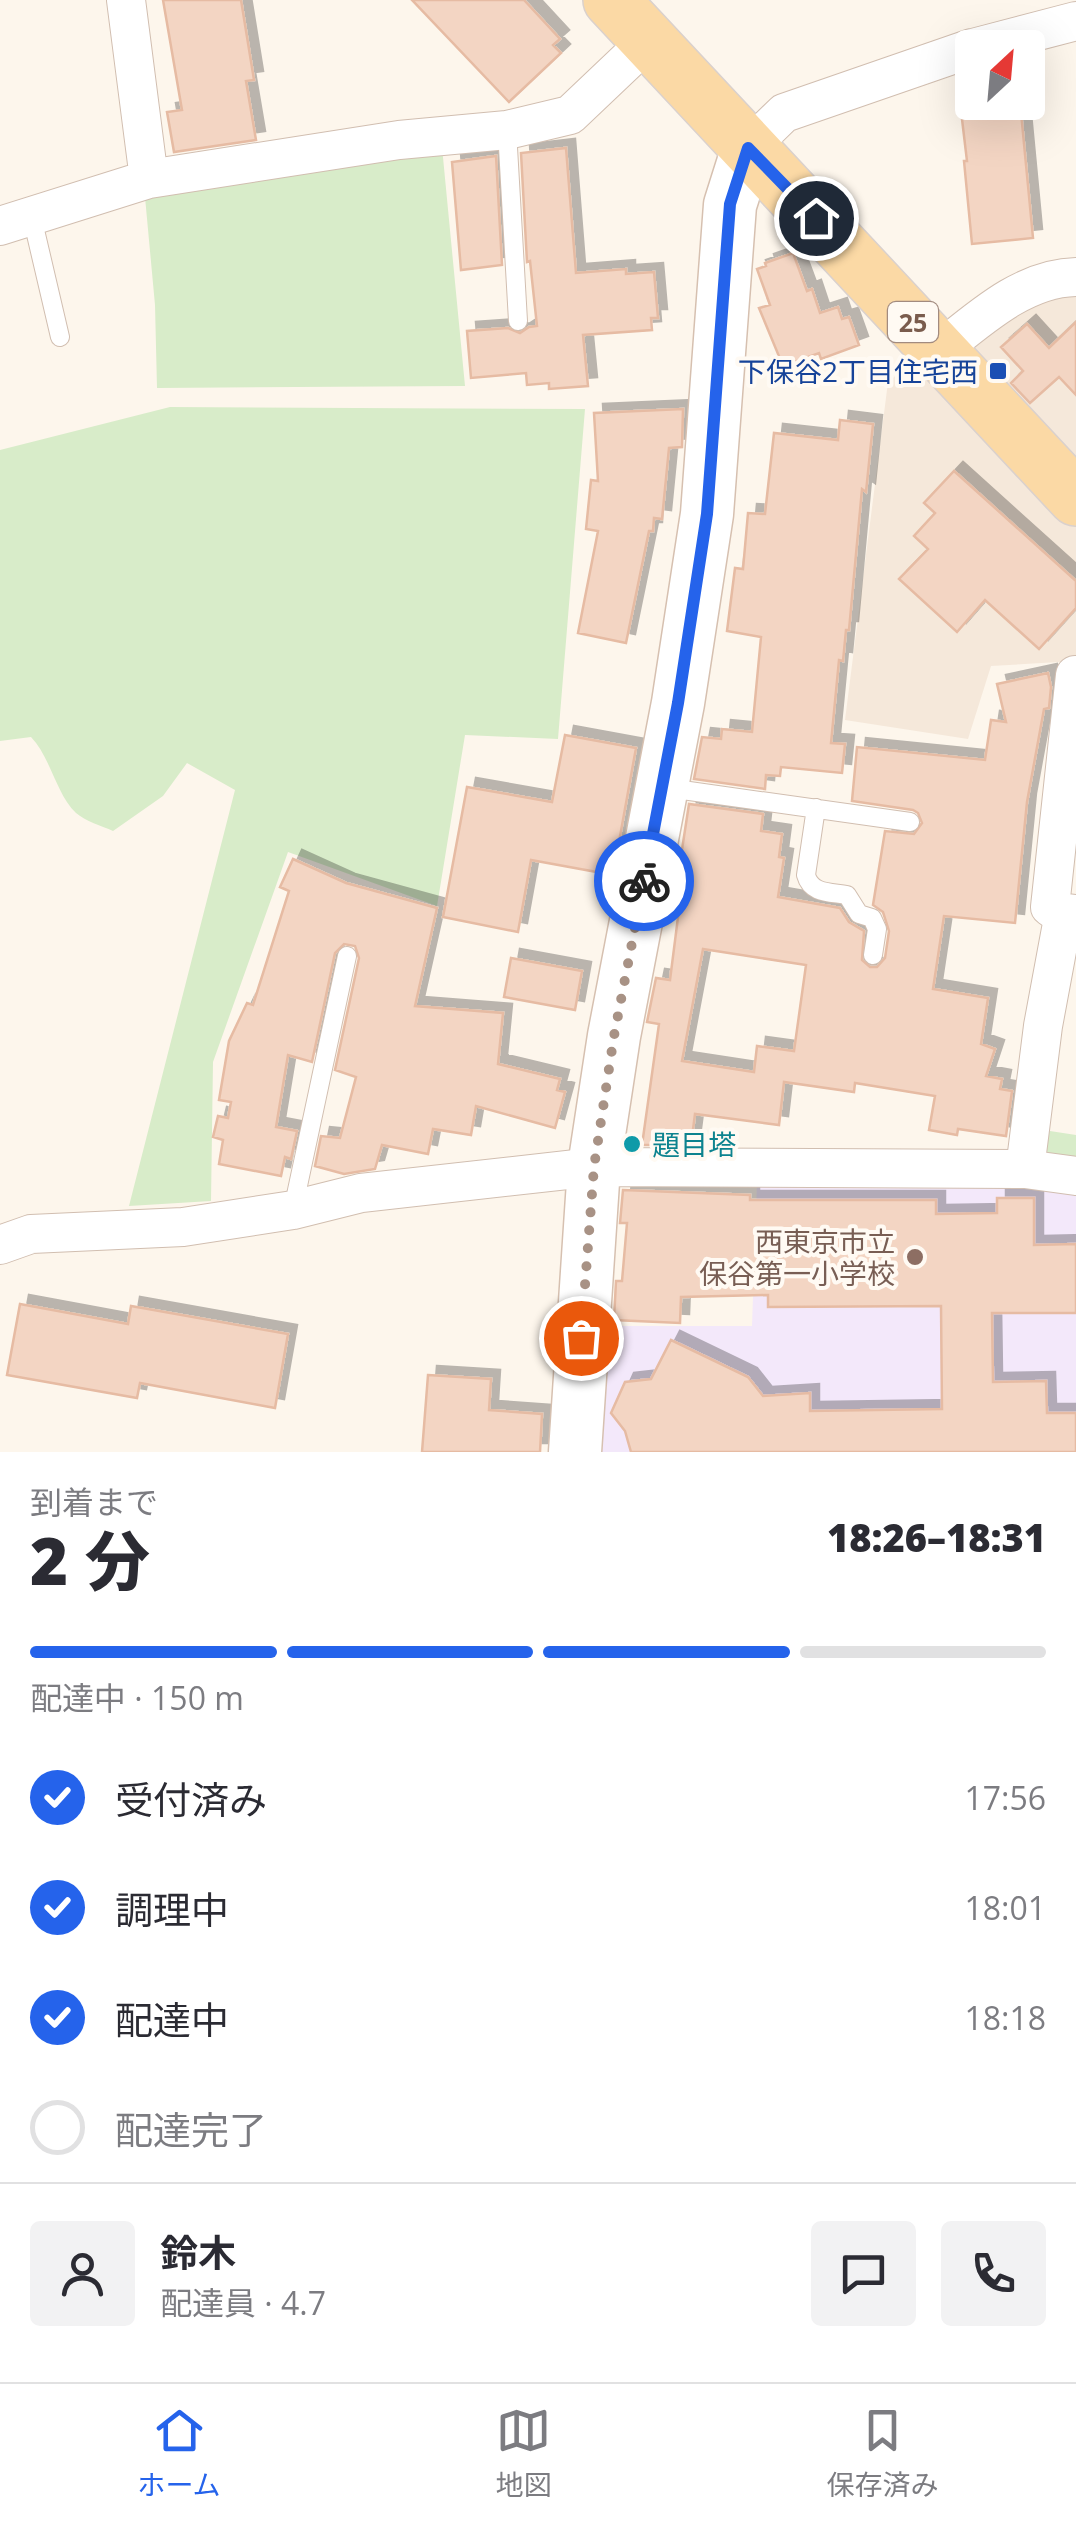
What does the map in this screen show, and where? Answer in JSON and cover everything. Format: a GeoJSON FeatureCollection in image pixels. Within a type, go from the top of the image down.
{"type":"FeatureCollection","features":[{"type":"Feature","properties":{"kind":"main road","name":"25"},"geometry":{"type":"LineString","coordinates":[[611,0],[1076,498]]}},
{"type":"Feature","properties":{"kind":"main road"},"geometry":{"type":"LineString","coordinates":[[576,1452],[594,1167],[614,1036],[663,787],[707,514],[730,204],[748,148]]}},
{"type":"Feature","properties":{"kind":"street"},"geometry":{"type":"LineString","coordinates":[[126,0],[149,179]]}},
{"type":"Feature","properties":{"kind":"street"},"geometry":{"type":"LineString","coordinates":[[1042,30],[1076,21]]}},
{"type":"Feature","properties":{"kind":"street"},"geometry":{"type":"LineString","coordinates":[[16,220],[149,179],[382,143],[507,130],[570,115],[649,40]]}},
{"type":"Feature","properties":{"kind":"street"},"geometry":{"type":"LineString","coordinates":[[748,148],[784,112],[955,54]]}},
{"type":"Feature","properties":{"kind":"street"},"geometry":{"type":"LineString","coordinates":[[939,351],[991,311],[1042,282],[1076,277]]}},
{"type":"Feature","properties":{"kind":"street"},"geometry":{"type":"LineString","coordinates":[[1024,1168],[1043,1026],[1070,914],[1050,906],[1050,899],[1076,674]]}},
{"type":"Feature","properties":{"kind":"street"},"geometry":{"type":"LineString","coordinates":[[0,1245],[31,1234],[183,1227],[293,1210],[362,1193],[594,1167],[1024,1168],[1076,1176]]}},
{"type":"Feature","properties":{"kind":"lane"},"geometry":{"type":"LineString","coordinates":[[507,130],[518,321]]}},
{"type":"Feature","properties":{"kind":"lane"},"geometry":{"type":"LineString","coordinates":[[16,220],[60,337]]}},
{"type":"Feature","properties":{"kind":"lane"},"geometry":{"type":"LineString","coordinates":[[663,787],[910,822]]}},
{"type":"Feature","properties":{"kind":"lane"},"geometry":{"type":"LineString","coordinates":[[816,808],[808,884],[817,890],[846,895],[859,914],[872,918],[877,929],[872,955]]}},
{"type":"Feature","properties":{"kind":"lane"},"geometry":{"type":"LineString","coordinates":[[293,1210],[347,956]]}},
{"type":"Feature","properties":{"kind":"shaded area"},"geometry":{"type":"Polygon","coordinates":[[[1076,261],[1076,661],[991,666],[968,739],[845,720],[888,382],[971,314],[1076,261]]]}},
{"type":"Feature","properties":{"kind":"shaded area","name":"西東京市立 保谷第一小学校"},"geometry":{"type":"Polygon","coordinates":[[[921,1177],[1076,1189],[1076,1452],[601,1452],[609,1326],[752,1326],[757,1182],[921,1177]]]}},
{"type":"Feature","properties":{"kind":"green space"},"geometry":{"type":"Polygon","coordinates":[[[442,147],[465,386],[157,388],[155,305],[145,197],[442,147]]]}},
{"type":"Feature","properties":{"kind":"green space"},"geometry":{"type":"Polygon","coordinates":[[[170,407],[585,409],[558,739],[465,735],[437,906],[288,852],[213,1062],[211,1201],[129,1206],[235,790],[187,763],[163,796],[113,831],[89,821],[69,805],[31,737],[0,741],[0,450],[170,407]]]}},
{"type":"Feature","properties":{"kind":"green space"},"geometry":{"type":"Polygon","coordinates":[[[1037,1129],[1076,1135],[1076,1165],[1033,1157],[1037,1129]]]}},
{"type":"Feature","properties":{"kind":"building"},"geometry":{"type":"Polygon","coordinates":[[[163,0],[241,0],[254,80],[246,81],[256,140],[174,152],[167,112],[182,110],[163,0]]]}},
{"type":"Feature","properties":{"kind":"building"},"geometry":{"type":"Polygon","coordinates":[[[412,0],[524,0],[560,39],[553,45],[561,53],[509,102],[412,0]]]}},
{"type":"Feature","properties":{"kind":"building"},"geometry":{"type":"Polygon","coordinates":[[[962,120],[1022,120],[1033,238],[972,244],[962,120]]]}},
{"type":"Feature","properties":{"kind":"building"},"geometry":{"type":"Polygon","coordinates":[[[566,148],[576,273],[626,269],[626,274],[654,272],[658,318],[651,318],[652,330],[583,335],[588,386],[549,389],[549,383],[527,385],[526,373],[471,378],[467,331],[508,328],[520,333],[537,326],[530,261],[527,262],[521,153],[566,148]]]}},
{"type":"Feature","properties":{"kind":"building"},"geometry":{"type":"Polygon","coordinates":[[[496,156],[502,265],[461,270],[452,162],[496,156]]]}},
{"type":"Feature","properties":{"kind":"building"},"geometry":{"type":"Polygon","coordinates":[[[793,253],[820,313],[838,307],[842,319],[849,317],[859,345],[821,359],[819,353],[783,366],[759,308],[770,305],[757,269],[793,253]]]}},
{"type":"Feature","properties":{"kind":"building"},"geometry":{"type":"Polygon","coordinates":[[[1076,322],[1076,395],[1059,377],[1030,403],[1011,383],[1023,371],[1001,347],[1027,324],[1049,348],[1076,322]]]}},
{"type":"Feature","properties":{"kind":"building"},"geometry":{"type":"Polygon","coordinates":[[[683,409],[682,447],[669,448],[662,519],[654,518],[653,531],[649,531],[626,643],[578,633],[598,531],[586,529],[591,480],[598,481],[594,413],[683,409]]]}},
{"type":"Feature","properties":{"kind":"building"},"geometry":{"type":"Polygon","coordinates":[[[840,420],[873,424],[866,492],[862,489],[849,630],[843,661],[839,660],[831,743],[845,744],[842,773],[781,767],[780,776],[766,775],[765,789],[694,779],[702,737],[721,739],[722,729],[752,732],[761,637],[727,631],[735,568],[743,569],[748,513],[765,514],[774,433],[838,440],[840,420]]]}},
{"type":"Feature","properties":{"kind":"building"},"geometry":{"type":"Polygon","coordinates":[[[954,471],[1076,581],[1076,608],[1039,649],[985,600],[957,632],[899,579],[928,549],[914,536],[935,513],[924,503],[954,471]]]}},
{"type":"Feature","properties":{"kind":"building"},"geometry":{"type":"Polygon","coordinates":[[[1048,673],[1051,687],[1027,802],[1015,923],[944,916],[933,989],[988,998],[981,1044],[995,1049],[986,1076],[1002,1079],[1000,1089],[1012,1091],[1006,1136],[958,1129],[957,1135],[929,1130],[935,1096],[855,1083],[854,1092],[784,1082],[779,1125],[695,1114],[691,1145],[642,1145],[659,1024],[647,1022],[656,978],[670,980],[689,804],[763,814],[761,831],[782,834],[779,857],[784,858],[778,897],[840,908],[849,922],[864,931],[862,960],[877,967],[885,958],[889,931],[883,912],[873,905],[885,831],[914,834],[922,823],[913,810],[852,801],[857,747],[985,760],[991,720],[1006,722],[997,684],[1048,673]],[[703,949],[682,1061],[754,1072],[757,1046],[794,1051],[806,965],[703,949]]]}},
{"type":"Feature","properties":{"kind":"building"},"geometry":{"type":"Polygon","coordinates":[[[565,735],[636,748],[613,875],[531,860],[518,932],[443,917],[467,787],[552,802],[565,735]]]}},
{"type":"Feature","properties":{"kind":"building"},"geometry":{"type":"Polygon","coordinates":[[[293,859],[346,883],[437,908],[415,1006],[503,1013],[498,1064],[560,1079],[557,1090],[565,1092],[555,1128],[476,1106],[471,1135],[433,1129],[428,1154],[382,1145],[375,1169],[344,1174],[315,1166],[321,1136],[340,1138],[356,1077],[335,1070],[359,958],[355,946],[344,944],[335,953],[312,1062],[288,1055],[276,1127],[297,1131],[291,1159],[285,1157],[281,1176],[219,1164],[223,1140],[213,1137],[218,1116],[228,1118],[231,1102],[219,1100],[229,1041],[247,1003],[253,1005],[289,891],[280,887],[293,859]]]}},
{"type":"Feature","properties":{"kind":"building"},"geometry":{"type":"Polygon","coordinates":[[[511,958],[582,971],[575,1010],[504,997],[511,958]]]}},
{"type":"Feature","properties":{"kind":"building","name":"西東京市立 保谷第一小学校"},"geometry":{"type":"Polygon","coordinates":[[[623,1190],[750,1195],[750,1200],[936,1200],[936,1214],[997,1213],[997,1198],[1034,1198],[1034,1245],[1076,1244],[1076,1313],[992,1313],[993,1382],[1046,1381],[1047,1413],[1076,1413],[1076,1452],[631,1452],[625,1431],[611,1413],[625,1382],[651,1379],[671,1340],[748,1377],[763,1396],[810,1393],[810,1411],[942,1409],[941,1306],[768,1307],[768,1295],[681,1297],[680,1323],[614,1320],[616,1281],[622,1281],[627,1223],[620,1223],[623,1190]]]}},
{"type":"Feature","properties":{"kind":"building"},"geometry":{"type":"Polygon","coordinates":[[[20,1304],[128,1324],[131,1306],[288,1334],[275,1408],[140,1383],[137,1398],[7,1375],[20,1304]]]}},
{"type":"Feature","properties":{"kind":"building"},"geometry":{"type":"Polygon","coordinates":[[[428,1375],[491,1379],[489,1410],[542,1414],[540,1452],[422,1452],[428,1375]]]}},
{"type":"Feature","properties":{"kind":"way so far"},"geometry":{"type":"LineString","coordinates":[[581,1338],[594,1167],[644,881]]}},
{"type":"Feature","properties":{"kind":"place","name":"下保谷2丁目住宅西"},"geometry":{"type":"Point","coordinates":[998,371]}},
{"type":"Feature","properties":{"kind":"place","name":"題目塔"},"geometry":{"type":"Point","coordinates":[632,1144]}},
{"type":"Feature","properties":{"kind":"place","name":"西東京市立 保谷第一小学校"},"geometry":{"type":"Point","coordinates":[915,1257]}},
{"type":"Feature","properties":{"kind":"route"},"geometry":{"type":"LineString","coordinates":[[644,881],[678,703],[707,514],[730,204],[748,148],[816,218]]}}]}
